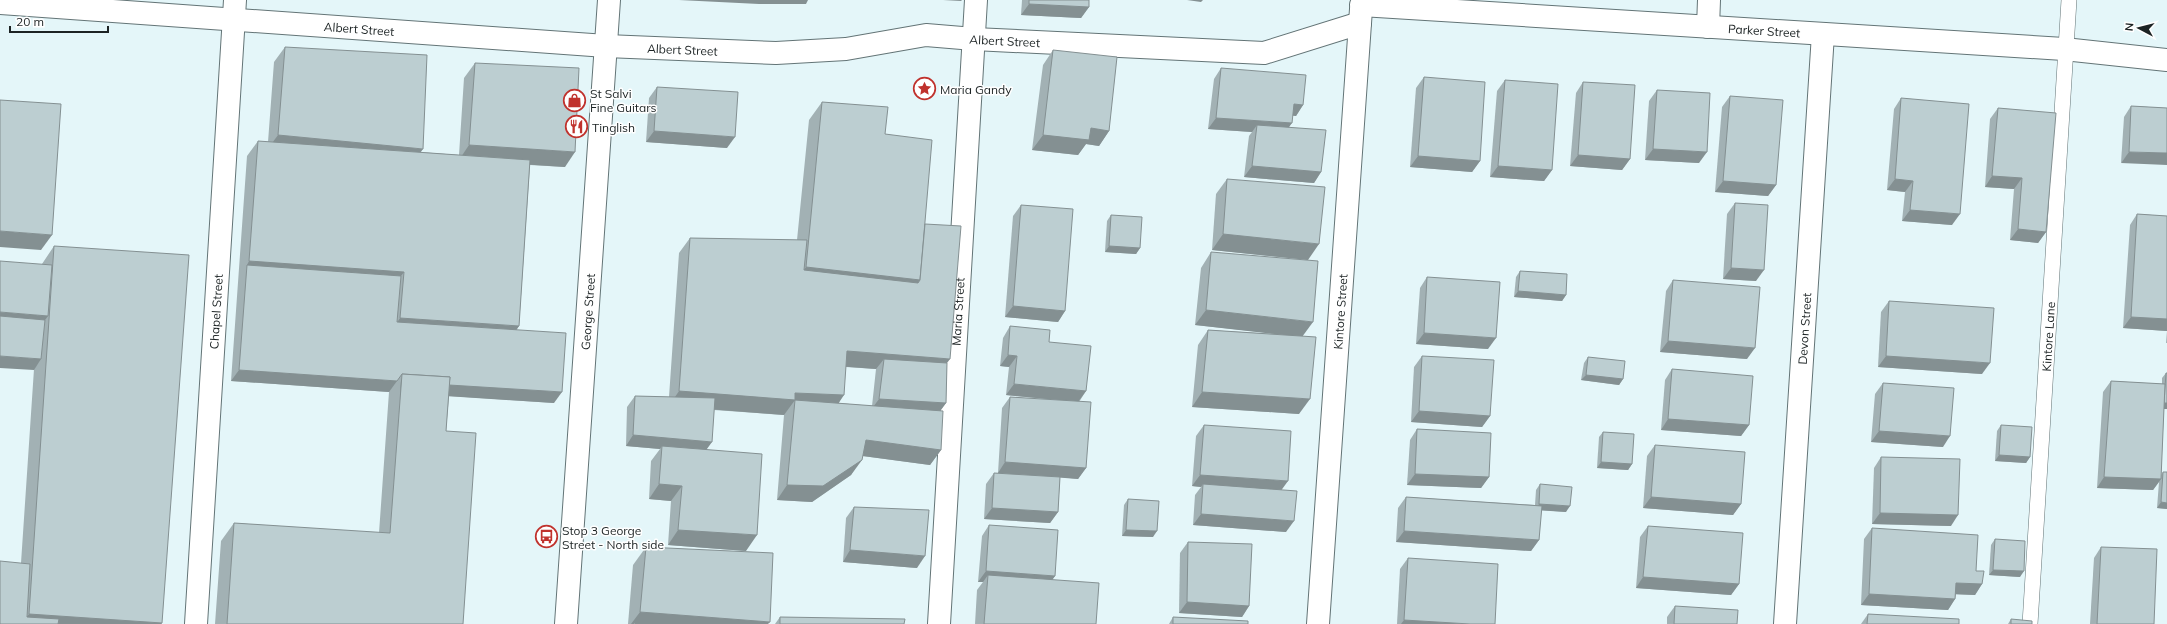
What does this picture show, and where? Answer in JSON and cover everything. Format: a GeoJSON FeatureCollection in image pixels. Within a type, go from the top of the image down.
{"type":"FeatureCollection","features":[{"type":"Feature","properties":{"kind":"street","name":"George Street"},"geometry":{"type":"LineString","coordinates":[[566,624],[609,0]]}},
{"type":"Feature","properties":{"kind":"street","name":"Maria Street"},"geometry":{"type":"LineString","coordinates":[[939,624],[976,0]]}},
{"type":"Feature","properties":{"kind":"street"},"geometry":{"type":"LineString","coordinates":[[1708,27],[1709,0]]}},
{"type":"Feature","properties":{"kind":"street","name":"Albert Street"},"geometry":{"type":"LineString","coordinates":[[0,3],[235,10],[606,46],[776,53],[846,49],[926,35],[974,39],[1264,53],[1361,9]]}},
{"type":"Feature","properties":{"kind":"street","name":"Parker Street"},"geometry":{"type":"LineString","coordinates":[[1361,9],[1708,27],[2064,49],[2167,60]]}},
{"type":"Feature","properties":{"kind":"street","name":"Kintore Street"},"geometry":{"type":"LineString","coordinates":[[1318,624],[1361,9]]}},
{"type":"Feature","properties":{"kind":"street","name":"Chapel Street"},"geometry":{"type":"LineString","coordinates":[[196,624],[235,10]]}},
{"type":"Feature","properties":{"kind":"street","name":"Devon Street"},"geometry":{"type":"LineString","coordinates":[[1785,624],[1823,34]]}},
{"type":"Feature","properties":{"kind":"lane","name":"Kintore Lane"},"geometry":{"type":"LineString","coordinates":[[2030,624],[2068,0]]}},
{"type":"Feature","properties":{"kind":"building"},"geometry":{"type":"Polygon","coordinates":[[[1029,0],[1089,0],[1089,7],[1029,4],[1029,0]]]}},
{"type":"Feature","properties":{"kind":"building"},"geometry":{"type":"Polygon","coordinates":[[[285,47],[427,55],[423,149],[278,135],[285,47]]]}},
{"type":"Feature","properties":{"kind":"building"},"geometry":{"type":"Polygon","coordinates":[[[1053,50],[1117,57],[1109,131],[1091,128],[1089,140],[1043,135],[1053,50]]]}},
{"type":"Feature","properties":{"kind":"building"},"geometry":{"type":"Polygon","coordinates":[[[475,63],[579,68],[575,152],[469,145],[475,63]]]}},
{"type":"Feature","properties":{"kind":"building"},"geometry":{"type":"Polygon","coordinates":[[[1221,68],[1306,75],[1303,105],[1294,104],[1292,123],[1216,118],[1221,68]]]}},
{"type":"Feature","properties":{"kind":"building"},"geometry":{"type":"Polygon","coordinates":[[[1424,77],[1485,82],[1480,161],[1418,156],[1424,77]]]}},
{"type":"Feature","properties":{"kind":"building"},"geometry":{"type":"Polygon","coordinates":[[[1505,80],[1558,84],[1552,170],[1498,166],[1505,80]]]}},
{"type":"Feature","properties":{"kind":"building"},"geometry":{"type":"Polygon","coordinates":[[[1583,82],[1635,85],[1630,159],[1578,155],[1583,82]]]}},
{"type":"Feature","properties":{"kind":"building"},"geometry":{"type":"Polygon","coordinates":[[[657,87],[738,92],[735,137],[654,131],[657,87]]]}},
{"type":"Feature","properties":{"kind":"building"},"geometry":{"type":"Polygon","coordinates":[[[1657,90],[1710,93],[1707,152],[1653,149],[1657,90]]]}},
{"type":"Feature","properties":{"kind":"building"},"geometry":{"type":"Polygon","coordinates":[[[1730,96],[1783,100],[1776,185],[1723,181],[1730,96]]]}},
{"type":"Feature","properties":{"kind":"building"},"geometry":{"type":"Polygon","coordinates":[[[1901,98],[1969,104],[1960,214],[1910,210],[1913,181],[1895,179],[1901,98]]]}},
{"type":"Feature","properties":{"kind":"building"},"geometry":{"type":"Polygon","coordinates":[[[0,100],[61,104],[52,235],[0,231],[0,100]]]}},
{"type":"Feature","properties":{"kind":"building"},"geometry":{"type":"Polygon","coordinates":[[[822,102],[888,107],[885,134],[932,140],[920,280],[806,267],[822,102]]]}},
{"type":"Feature","properties":{"kind":"building"},"geometry":{"type":"Polygon","coordinates":[[[2131,106],[2167,108],[2167,153],[2129,152],[2131,106]]]}},
{"type":"Feature","properties":{"kind":"building"},"geometry":{"type":"Polygon","coordinates":[[[1998,108],[2056,113],[2046,232],[2018,229],[2022,178],[1992,176],[1998,108]]]}},
{"type":"Feature","properties":{"kind":"building"},"geometry":{"type":"Polygon","coordinates":[[[1257,125],[1326,130],[1321,172],[1252,166],[1257,125]]]}},
{"type":"Feature","properties":{"kind":"building"},"geometry":{"type":"Polygon","coordinates":[[[258,141],[530,160],[519,326],[400,318],[404,272],[249,261],[258,141]]]}},
{"type":"Feature","properties":{"kind":"building"},"geometry":{"type":"Polygon","coordinates":[[[1227,179],[1325,187],[1319,244],[1223,234],[1227,179]]]}},
{"type":"Feature","properties":{"kind":"building"},"geometry":{"type":"Polygon","coordinates":[[[1735,203],[1768,205],[1764,270],[1731,268],[1735,203]]]}},
{"type":"Feature","properties":{"kind":"building"},"geometry":{"type":"Polygon","coordinates":[[[1021,205],[1073,209],[1065,311],[1013,306],[1021,205]]]}},
{"type":"Feature","properties":{"kind":"building"},"geometry":{"type":"Polygon","coordinates":[[[2137,214],[2167,216],[2167,319],[2131,317],[2137,214]]]}},
{"type":"Feature","properties":{"kind":"building"},"geometry":{"type":"Polygon","coordinates":[[[1111,215],[1142,217],[1140,248],[1109,246],[1111,215]]]}},
{"type":"Feature","properties":{"kind":"building"},"geometry":{"type":"Polygon","coordinates":[[[925,224],[961,226],[950,359],[847,351],[844,395],[795,393],[795,400],[679,391],[690,238],[807,240],[804,270],[918,283],[920,280],[925,224]]]}},
{"type":"Feature","properties":{"kind":"building"},"geometry":{"type":"Polygon","coordinates":[[[54,246],[189,255],[162,623],[29,614],[54,246]]]}},
{"type":"Feature","properties":{"kind":"building"},"geometry":{"type":"Polygon","coordinates":[[[1211,252],[1318,261],[1313,322],[1206,310],[1211,252]]]}},
{"type":"Feature","properties":{"kind":"building"},"geometry":{"type":"Polygon","coordinates":[[[0,261],[52,265],[48,316],[0,312],[0,261]]]}},
{"type":"Feature","properties":{"kind":"building"},"geometry":{"type":"Polygon","coordinates":[[[247,265],[401,276],[397,322],[566,333],[562,392],[449,385],[450,377],[402,374],[397,381],[239,370],[247,265]]]}},
{"type":"Feature","properties":{"kind":"building"},"geometry":{"type":"Polygon","coordinates":[[[1520,271],[1567,274],[1566,295],[1518,291],[1520,271]]]}},
{"type":"Feature","properties":{"kind":"building"},"geometry":{"type":"Polygon","coordinates":[[[1427,277],[1500,282],[1496,338],[1424,333],[1427,277]]]}},
{"type":"Feature","properties":{"kind":"building"},"geometry":{"type":"Polygon","coordinates":[[[1673,280],[1760,287],[1755,348],[1668,341],[1673,280]]]}},
{"type":"Feature","properties":{"kind":"building"},"geometry":{"type":"Polygon","coordinates":[[[1889,301],[1994,308],[1990,363],[1886,356],[1889,301]]]}},
{"type":"Feature","properties":{"kind":"building"},"geometry":{"type":"Polygon","coordinates":[[[0,316],[45,320],[41,359],[0,356],[0,316]]]}},
{"type":"Feature","properties":{"kind":"building"},"geometry":{"type":"Polygon","coordinates":[[[1010,326],[1050,330],[1049,342],[1091,346],[1086,391],[1014,384],[1017,356],[1008,355],[1010,326]]]}},
{"type":"Feature","properties":{"kind":"building"},"geometry":{"type":"Polygon","coordinates":[[[1208,330],[1316,337],[1310,399],[1202,392],[1208,330]]]}},
{"type":"Feature","properties":{"kind":"building"},"geometry":{"type":"Polygon","coordinates":[[[1422,356],[1494,360],[1490,416],[1419,411],[1422,356]]]}},
{"type":"Feature","properties":{"kind":"building"},"geometry":{"type":"Polygon","coordinates":[[[1588,357],[1625,361],[1623,379],[1586,375],[1588,357]]]}},
{"type":"Feature","properties":{"kind":"building"},"geometry":{"type":"Polygon","coordinates":[[[884,359],[947,363],[946,403],[879,399],[884,359]]]}},
{"type":"Feature","properties":{"kind":"building"},"geometry":{"type":"Polygon","coordinates":[[[1672,369],[1753,376],[1749,425],[1668,419],[1672,369]]]}},
{"type":"Feature","properties":{"kind":"building"},"geometry":{"type":"Polygon","coordinates":[[[2166,373],[2167,403],[2164,403],[2166,373]]]}},
{"type":"Feature","properties":{"kind":"building"},"geometry":{"type":"Polygon","coordinates":[[[402,374],[450,377],[446,431],[476,433],[463,624],[227,624],[234,523],[390,533],[402,374]]]}},
{"type":"Feature","properties":{"kind":"building"},"geometry":{"type":"Polygon","coordinates":[[[2111,381],[2165,384],[2161,479],[2104,477],[2111,381]]]}},
{"type":"Feature","properties":{"kind":"building"},"geometry":{"type":"Polygon","coordinates":[[[1883,383],[1954,388],[1950,436],[1879,431],[1883,383]]]}},
{"type":"Feature","properties":{"kind":"building"},"geometry":{"type":"Polygon","coordinates":[[[635,396],[715,398],[712,442],[633,435],[635,396]]]}},
{"type":"Feature","properties":{"kind":"building"},"geometry":{"type":"Polygon","coordinates":[[[1010,397],[1091,402],[1086,468],[1005,462],[1010,397]]]}},
{"type":"Feature","properties":{"kind":"building"},"geometry":{"type":"Polygon","coordinates":[[[795,400],[943,411],[941,450],[866,440],[862,460],[823,486],[787,485],[795,400]]]}},
{"type":"Feature","properties":{"kind":"building"},"geometry":{"type":"Polygon","coordinates":[[[1204,425],[1291,431],[1288,481],[1200,475],[1204,425]]]}},
{"type":"Feature","properties":{"kind":"building"},"geometry":{"type":"Polygon","coordinates":[[[2001,425],[2032,427],[2030,457],[1999,455],[2001,425]]]}},
{"type":"Feature","properties":{"kind":"building"},"geometry":{"type":"Polygon","coordinates":[[[1417,429],[1491,433],[1489,477],[1415,474],[1417,429]]]}},
{"type":"Feature","properties":{"kind":"building"},"geometry":{"type":"Polygon","coordinates":[[[1603,432],[1634,434],[1632,464],[1601,462],[1603,432]]]}},
{"type":"Feature","properties":{"kind":"building"},"geometry":{"type":"Polygon","coordinates":[[[1655,445],[1745,452],[1741,504],[1651,497],[1655,445]]]}},
{"type":"Feature","properties":{"kind":"building"},"geometry":{"type":"Polygon","coordinates":[[[662,446],[762,454],[757,535],[678,530],[682,486],[659,484],[662,446]]]}},
{"type":"Feature","properties":{"kind":"building"},"geometry":{"type":"Polygon","coordinates":[[[1881,457],[1960,459],[1958,515],[1880,513],[1881,457]]]}},
{"type":"Feature","properties":{"kind":"building"},"geometry":{"type":"Polygon","coordinates":[[[2163,472],[2167,472],[2167,503],[2161,502],[2163,472]]]}},
{"type":"Feature","properties":{"kind":"building"},"geometry":{"type":"Polygon","coordinates":[[[994,473],[1060,477],[1058,512],[992,508],[994,473]]]}},
{"type":"Feature","properties":{"kind":"building"},"geometry":{"type":"Polygon","coordinates":[[[1203,484],[1297,491],[1294,521],[1201,514],[1203,484]]]}},
{"type":"Feature","properties":{"kind":"building"},"geometry":{"type":"Polygon","coordinates":[[[1540,484],[1572,487],[1570,506],[1539,504],[1540,484]]]}},
{"type":"Feature","properties":{"kind":"building"},"geometry":{"type":"Polygon","coordinates":[[[1406,497],[1542,506],[1539,540],[1404,531],[1406,497]]]}},
{"type":"Feature","properties":{"kind":"building"},"geometry":{"type":"Polygon","coordinates":[[[1128,499],[1159,501],[1157,531],[1126,530],[1128,499]]]}},
{"type":"Feature","properties":{"kind":"building"},"geometry":{"type":"Polygon","coordinates":[[[854,507],[929,510],[925,556],[850,550],[854,507]]]}},
{"type":"Feature","properties":{"kind":"building"},"geometry":{"type":"Polygon","coordinates":[[[989,525],[1058,530],[1055,576],[986,571],[989,525]]]}},
{"type":"Feature","properties":{"kind":"building"},"geometry":{"type":"Polygon","coordinates":[[[1648,526],[1743,533],[1739,584],[1643,577],[1648,526]]]}},
{"type":"Feature","properties":{"kind":"building"},"geometry":{"type":"Polygon","coordinates":[[[1872,528],[1978,535],[1976,571],[1984,571],[1982,584],[1956,583],[1955,599],[1869,594],[1872,528]]]}},
{"type":"Feature","properties":{"kind":"building"},"geometry":{"type":"Polygon","coordinates":[[[1995,539],[2025,541],[2024,571],[1993,570],[1995,539]]]}},
{"type":"Feature","properties":{"kind":"building"},"geometry":{"type":"Polygon","coordinates":[[[1188,542],[1252,544],[1249,606],[1187,602],[1188,542]]]}},
{"type":"Feature","properties":{"kind":"building"},"geometry":{"type":"Polygon","coordinates":[[[646,547],[773,553],[770,622],[640,612],[646,547]]]}},
{"type":"Feature","properties":{"kind":"building"},"geometry":{"type":"Polygon","coordinates":[[[2101,547],[2157,549],[2154,624],[2097,624],[2101,547]]]}},
{"type":"Feature","properties":{"kind":"building"},"geometry":{"type":"Polygon","coordinates":[[[1408,558],[1498,564],[1495,624],[1404,620],[1408,558]]]}},
{"type":"Feature","properties":{"kind":"building"},"geometry":{"type":"Polygon","coordinates":[[[0,561],[30,564],[27,617],[59,619],[58,624],[0,624],[0,561]]]}},
{"type":"Feature","properties":{"kind":"building"},"geometry":{"type":"Polygon","coordinates":[[[988,575],[1099,583],[1096,624],[984,624],[988,575]]]}},
{"type":"Feature","properties":{"kind":"building"},"geometry":{"type":"Polygon","coordinates":[[[1675,606],[1738,610],[1737,624],[1674,624],[1675,606]]]}},
{"type":"Feature","properties":{"kind":"building"},"geometry":{"type":"Polygon","coordinates":[[[1868,614],[1959,619],[1959,624],[1867,624],[1868,614]]]}},
{"type":"Feature","properties":{"kind":"building"},"geometry":{"type":"Polygon","coordinates":[[[780,617],[905,619],[904,624],[780,624],[780,617]]]}},
{"type":"Feature","properties":{"kind":"building"},"geometry":{"type":"Polygon","coordinates":[[[1173,617],[1248,621],[1248,624],[1173,624],[1173,617]]]}},
{"type":"Feature","properties":{"kind":"building"},"geometry":{"type":"Polygon","coordinates":[[[2011,619],[2032,621],[2032,624],[2011,624],[2011,619]]]}},
{"type":"Feature","properties":{"kind":"place","name":"Maria Gandy"},"geometry":{"type":"Point","coordinates":[924,89]}},
{"type":"Feature","properties":{"kind":"place","name":"St Salvi Fine Guitars"},"geometry":{"type":"Point","coordinates":[575,100]}},
{"type":"Feature","properties":{"kind":"place","name":"Tinglish"},"geometry":{"type":"Point","coordinates":[577,127]}},
{"type":"Feature","properties":{"kind":"place","name":"Stop 3 George Street - North side"},"geometry":{"type":"Point","coordinates":[546,537]}}]}
